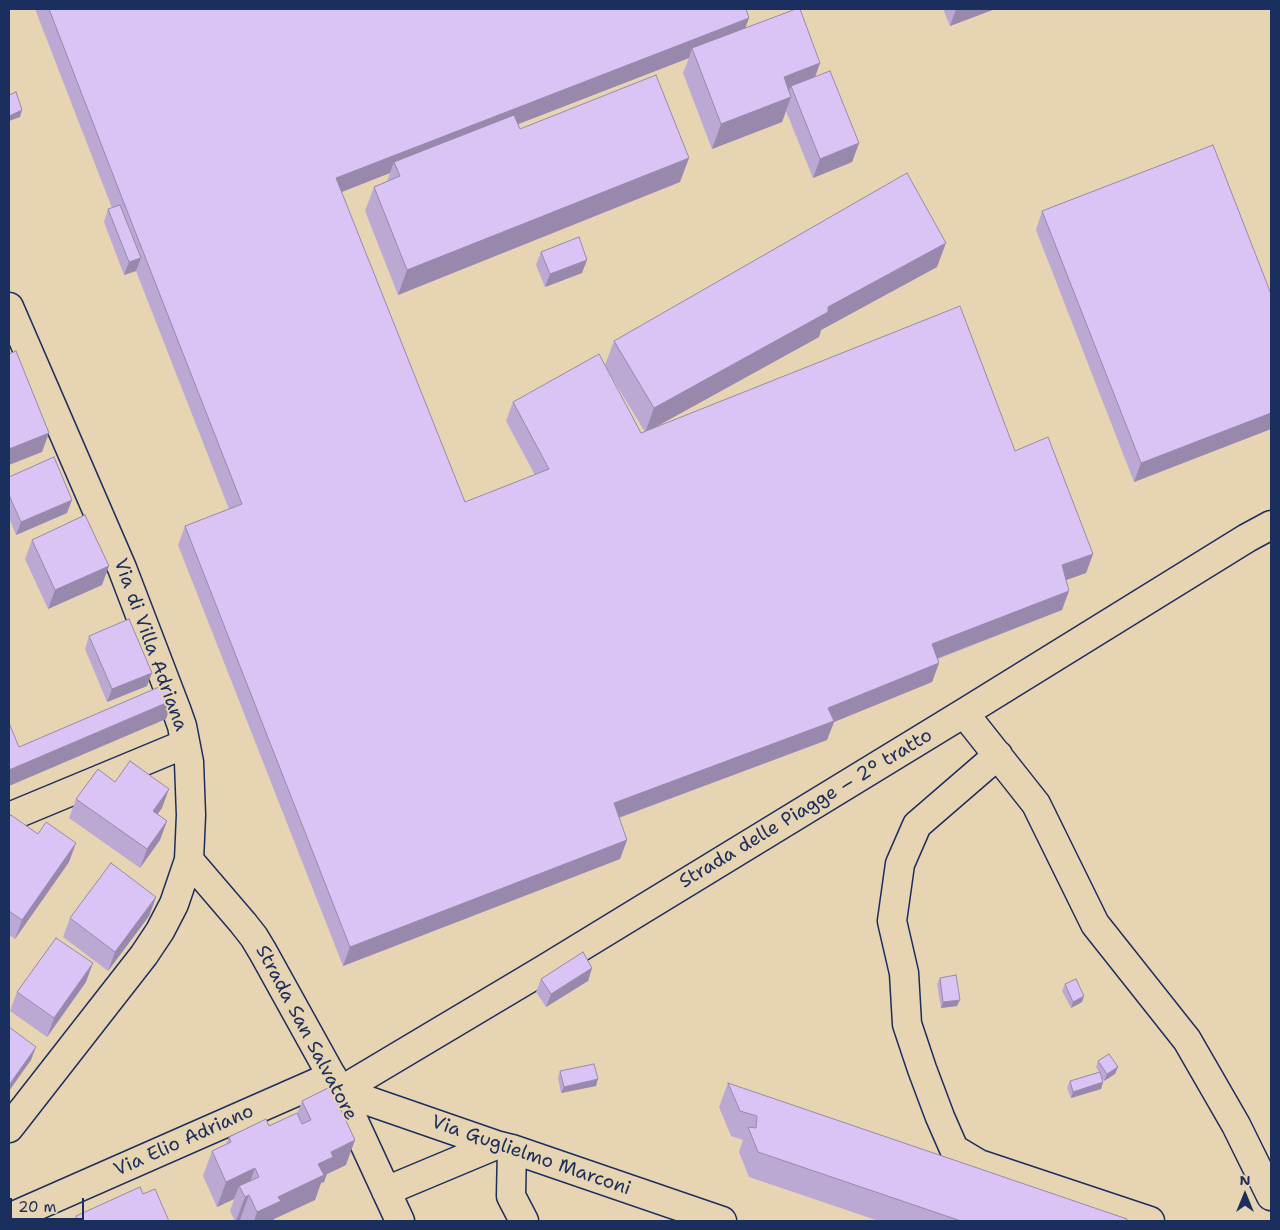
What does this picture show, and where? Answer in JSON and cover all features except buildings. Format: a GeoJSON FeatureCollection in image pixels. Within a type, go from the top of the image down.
{"type":"FeatureCollection","features":[{"type":"Feature","properties":{"kind":"street","name":"Via di Villa Adriana"},"geometry":{"type":"LineString","coordinates":[[9,307],[122,568],[176,709],[185,744],[190,779],[191,815],[189,860],[174,904],[153,943],[9,1128]]}},
{"type":"Feature","properties":{"kind":"street","name":"Strada delle Piagge – 2º tratto"},"geometry":{"type":"LineString","coordinates":[[336,1084],[535,975],[1271,525]]}},
{"type":"Feature","properties":{"kind":"street"},"geometry":{"type":"LineString","coordinates":[[964,712],[1036,804],[1095,924],[1187,1040],[1236,1125],[1271,1196]]}},
{"type":"Feature","properties":{"kind":"street"},"geometry":{"type":"LineString","coordinates":[[9,818],[185,744]]}},
{"type":"Feature","properties":{"kind":"street"},"geometry":{"type":"LineString","coordinates":[[998,755],[917,825],[900,864],[892,921],[904,973],[907,1024],[922,1069],[954,1150],[979,1164],[1150,1221]]}},
{"type":"Feature","properties":{"kind":"street","name":"Strada San Salvatore"},"geometry":{"type":"LineString","coordinates":[[189,860],[254,936],[336,1084],[400,1221]]}},
{"type":"Feature","properties":{"kind":"street","name":"Via Guglielmo Marconi"},"geometry":{"type":"LineString","coordinates":[[336,1084],[504,1147],[722,1221]]}},
{"type":"Feature","properties":{"kind":"street","name":"Via Elio Adriano"},"geometry":{"type":"LineString","coordinates":[[9,1218],[336,1084]]}},
{"type":"Feature","properties":{"kind":"street"},"geometry":{"type":"LineString","coordinates":[[386,1191],[504,1147],[511,1196],[524,1221]]}}]}
